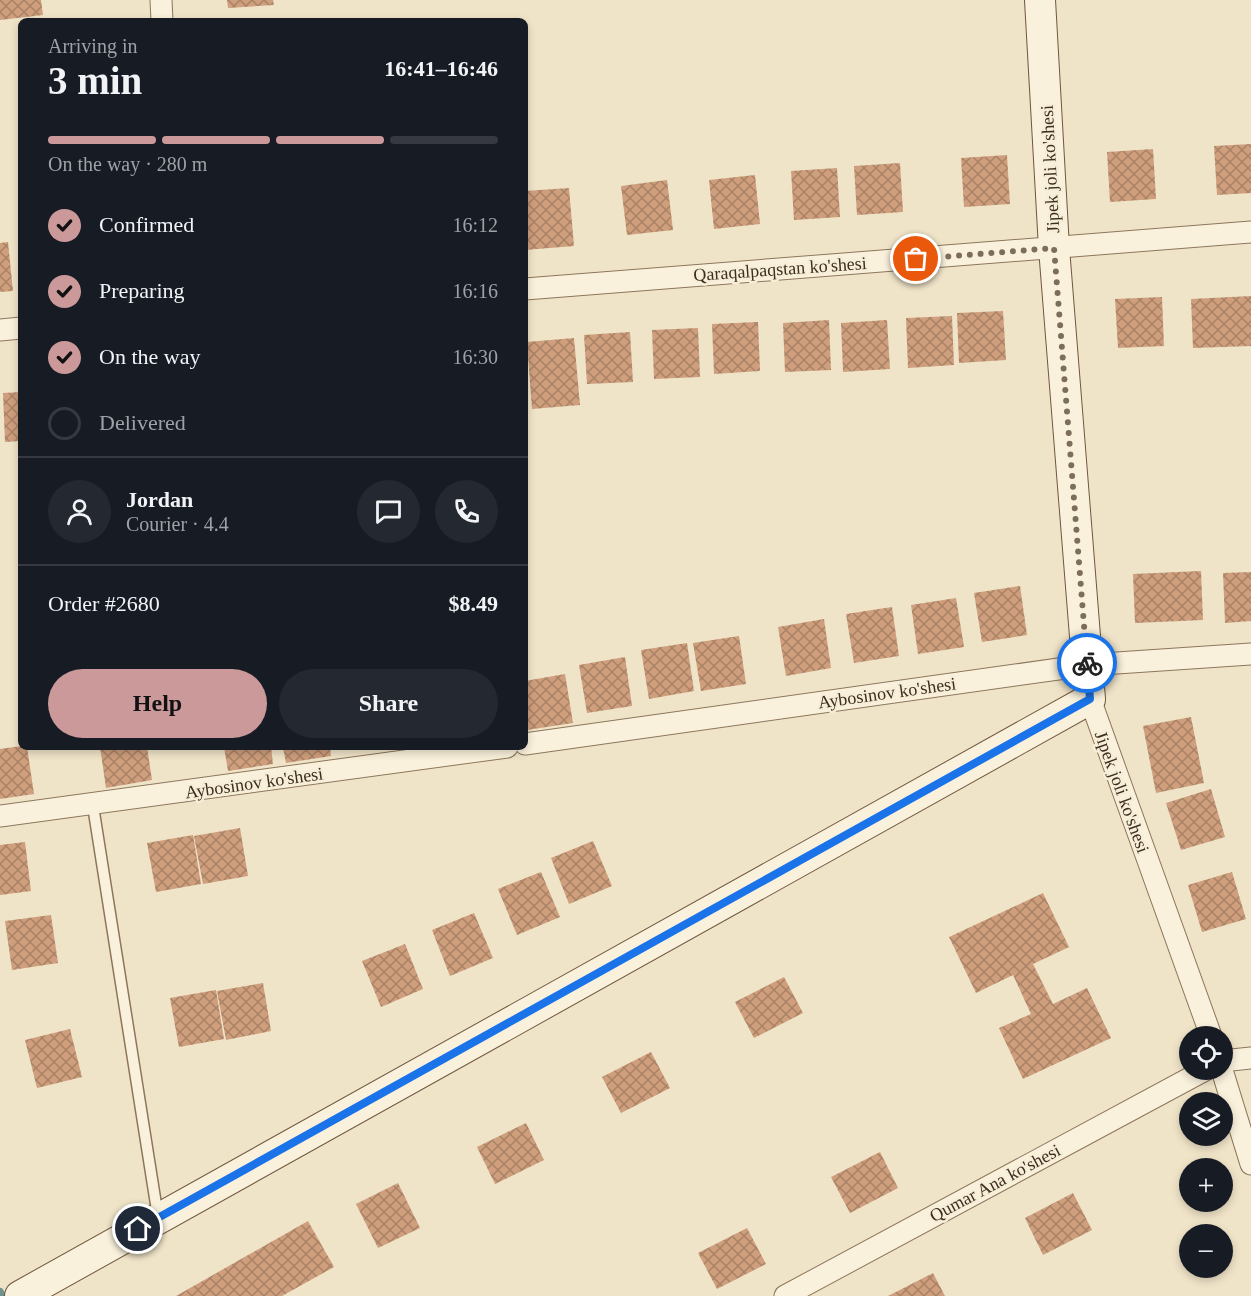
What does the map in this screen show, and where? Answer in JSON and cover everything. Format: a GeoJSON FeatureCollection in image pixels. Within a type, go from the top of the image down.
{"type":"FeatureCollection","features":[{"type":"Feature","properties":{"kind":"street"},"geometry":{"type":"LineString","coordinates":[[161,0],[162,18]]}},
{"type":"Feature","properties":{"kind":"street","name":"Jipek joli ko'shesi"},"geometry":{"type":"LineString","coordinates":[[1040,0],[1054,248],[1090,699],[1206,1026]]}},
{"type":"Feature","properties":{"kind":"street","name":"Qaraqalpaqstan ko'shesi"},"geometry":{"type":"LineString","coordinates":[[528,289],[1251,232]]}},
{"type":"Feature","properties":{"kind":"street"},"geometry":{"type":"LineString","coordinates":[[0,330],[18,328]]}},
{"type":"Feature","properties":{"kind":"street","name":"Aybosinov ko'shesi"},"geometry":{"type":"LineString","coordinates":[[528,744],[1087,665],[1251,654]]}},
{"type":"Feature","properties":{"kind":"street"},"geometry":{"type":"LineString","coordinates":[[20,1296],[1090,699]]}},
{"type":"Feature","properties":{"kind":"street","name":"Aybosinov ko'shesi"},"geometry":{"type":"LineString","coordinates":[[0,816],[93,806],[486,750]]}},
{"type":"Feature","properties":{"kind":"street"},"geometry":{"type":"LineString","coordinates":[[1233,1060],[1251,1058]]}},
{"type":"Feature","properties":{"kind":"street","name":"Qumar Ana ko'shesi"},"geometry":{"type":"LineString","coordinates":[[785,1296],[1186,1080]]}},
{"type":"Feature","properties":{"kind":"street"},"geometry":{"type":"LineString","coordinates":[[1225,1080],[1251,1164]]}},
{"type":"Feature","properties":{"kind":"lane"},"geometry":{"type":"LineString","coordinates":[[93,806],[158,1217]]}},
{"type":"Feature","properties":{"kind":"building"},"geometry":{"type":"Polygon","coordinates":[[[0,0],[41,0],[43,15],[0,20],[0,0]]]}},
{"type":"Feature","properties":{"kind":"building"},"geometry":{"type":"Polygon","coordinates":[[[227,0],[273,0],[274,5],[228,8],[227,0]]]}},
{"type":"Feature","properties":{"kind":"building"},"geometry":{"type":"Polygon","coordinates":[[[1251,144],[1251,193],[1217,195],[1214,146],[1251,144]]]}},
{"type":"Feature","properties":{"kind":"building"},"geometry":{"type":"Polygon","coordinates":[[[1153,149],[1156,199],[1110,202],[1107,152],[1153,149]]]}},
{"type":"Feature","properties":{"kind":"building"},"geometry":{"type":"Polygon","coordinates":[[[1007,155],[1010,204],[964,207],[961,158],[1007,155]]]}},
{"type":"Feature","properties":{"kind":"building"},"geometry":{"type":"Polygon","coordinates":[[[900,163],[903,212],[857,215],[854,166],[900,163]]]}},
{"type":"Feature","properties":{"kind":"building"},"geometry":{"type":"Polygon","coordinates":[[[837,168],[840,217],[794,220],[791,171],[837,168]]]}},
{"type":"Feature","properties":{"kind":"building"},"geometry":{"type":"Polygon","coordinates":[[[755,175],[760,224],[714,229],[709,180],[755,175]]]}},
{"type":"Feature","properties":{"kind":"building"},"geometry":{"type":"Polygon","coordinates":[[[667,180],[673,230],[627,235],[621,186],[667,180]]]}},
{"type":"Feature","properties":{"kind":"building"},"geometry":{"type":"Polygon","coordinates":[[[569,188],[574,246],[528,250],[528,191],[569,188]]]}},
{"type":"Feature","properties":{"kind":"building"},"geometry":{"type":"Polygon","coordinates":[[[8,242],[13,291],[0,292],[0,243],[8,242]]]}},
{"type":"Feature","properties":{"kind":"building"},"geometry":{"type":"Polygon","coordinates":[[[1251,296],[1251,346],[1193,348],[1191,299],[1251,296]]]}},
{"type":"Feature","properties":{"kind":"building"},"geometry":{"type":"Polygon","coordinates":[[[1162,297],[1164,346],[1118,348],[1115,299],[1162,297]]]}},
{"type":"Feature","properties":{"kind":"building"},"geometry":{"type":"Polygon","coordinates":[[[1003,311],[1006,360],[959,363],[957,313],[1003,311]]]}},
{"type":"Feature","properties":{"kind":"building"},"geometry":{"type":"Polygon","coordinates":[[[952,316],[954,365],[908,368],[906,318],[952,316]]]}},
{"type":"Feature","properties":{"kind":"building"},"geometry":{"type":"Polygon","coordinates":[[[829,320],[831,370],[785,372],[783,323],[829,320]]]}},
{"type":"Feature","properties":{"kind":"building"},"geometry":{"type":"Polygon","coordinates":[[[887,320],[890,369],[843,372],[841,323],[887,320]]]}},
{"type":"Feature","properties":{"kind":"building"},"geometry":{"type":"Polygon","coordinates":[[[758,322],[760,371],[714,374],[712,324],[758,322]]]}},
{"type":"Feature","properties":{"kind":"building"},"geometry":{"type":"Polygon","coordinates":[[[698,328],[700,377],[654,379],[652,330],[698,328]]]}},
{"type":"Feature","properties":{"kind":"building"},"geometry":{"type":"Polygon","coordinates":[[[630,332],[633,382],[587,384],[584,335],[630,332]]]}},
{"type":"Feature","properties":{"kind":"building"},"geometry":{"type":"Polygon","coordinates":[[[574,338],[580,405],[532,409],[528,342],[574,338]]]}},
{"type":"Feature","properties":{"kind":"building"},"geometry":{"type":"Polygon","coordinates":[[[18,392],[18,441],[5,442],[3,393],[18,392]]]}},
{"type":"Feature","properties":{"kind":"building"},"geometry":{"type":"Polygon","coordinates":[[[1201,571],[1203,620],[1135,623],[1133,574],[1201,571]]]}},
{"type":"Feature","properties":{"kind":"building"},"geometry":{"type":"Polygon","coordinates":[[[1251,572],[1251,621],[1225,623],[1223,573],[1251,572]]]}},
{"type":"Feature","properties":{"kind":"building"},"geometry":{"type":"Polygon","coordinates":[[[1020,586],[1027,635],[982,642],[974,593],[1020,586]]]}},
{"type":"Feature","properties":{"kind":"building"},"geometry":{"type":"Polygon","coordinates":[[[956,598],[964,647],[918,654],[911,605],[956,598]]]}},
{"type":"Feature","properties":{"kind":"building"},"geometry":{"type":"Polygon","coordinates":[[[892,607],[899,656],[854,663],[846,614],[892,607]]]}},
{"type":"Feature","properties":{"kind":"building"},"geometry":{"type":"Polygon","coordinates":[[[824,619],[831,668],[786,676],[778,627],[824,619]]]}},
{"type":"Feature","properties":{"kind":"building"},"geometry":{"type":"Polygon","coordinates":[[[739,636],[746,684],[701,691],[693,643],[739,636]]]}},
{"type":"Feature","properties":{"kind":"building"},"geometry":{"type":"Polygon","coordinates":[[[687,643],[694,691],[649,699],[641,650],[687,643]]]}},
{"type":"Feature","properties":{"kind":"building"},"geometry":{"type":"Polygon","coordinates":[[[625,657],[632,706],[587,713],[579,665],[625,657]]]}},
{"type":"Feature","properties":{"kind":"building"},"geometry":{"type":"Polygon","coordinates":[[[565,674],[573,723],[528,730],[528,680],[565,674]]]}},
{"type":"Feature","properties":{"kind":"building"},"geometry":{"type":"Polygon","coordinates":[[[1191,717],[1204,783],[1156,793],[1143,726],[1191,717]]]}},
{"type":"Feature","properties":{"kind":"building"},"geometry":{"type":"Polygon","coordinates":[[[18,746],[18,750],[27,750],[34,794],[0,799],[0,749],[18,746]]]}},
{"type":"Feature","properties":{"kind":"building"},"geometry":{"type":"Polygon","coordinates":[[[100,750],[147,750],[152,780],[106,788],[100,750]]]}},
{"type":"Feature","properties":{"kind":"building"},"geometry":{"type":"Polygon","coordinates":[[[224,750],[271,750],[273,764],[228,771],[224,750]]]}},
{"type":"Feature","properties":{"kind":"building"},"geometry":{"type":"Polygon","coordinates":[[[284,750],[330,750],[331,756],[286,763],[284,750]]]}},
{"type":"Feature","properties":{"kind":"building"},"geometry":{"type":"Polygon","coordinates":[[[1211,789],[1225,837],[1181,850],[1166,803],[1211,789]]]}},
{"type":"Feature","properties":{"kind":"building"},"geometry":{"type":"Polygon","coordinates":[[[240,828],[248,876],[203,884],[194,836],[240,828]]]}},
{"type":"Feature","properties":{"kind":"building"},"geometry":{"type":"Polygon","coordinates":[[[193,835],[201,884],[156,892],[147,843],[193,835]]]}},
{"type":"Feature","properties":{"kind":"building"},"geometry":{"type":"Polygon","coordinates":[[[593,841],[612,886],[569,904],[551,858],[593,841]]]}},
{"type":"Feature","properties":{"kind":"building"},"geometry":{"type":"Polygon","coordinates":[[[25,842],[31,891],[0,895],[0,845],[25,842]]]}},
{"type":"Feature","properties":{"kind":"building"},"geometry":{"type":"Polygon","coordinates":[[[541,872],[560,917],[517,935],[498,889],[541,872]]]}},
{"type":"Feature","properties":{"kind":"building"},"geometry":{"type":"Polygon","coordinates":[[[1232,872],[1246,919],[1202,932],[1188,885],[1232,872]]]}},
{"type":"Feature","properties":{"kind":"building"},"geometry":{"type":"Polygon","coordinates":[[[1043,893],[1069,947],[1033,964],[1053,1004],[1087,988],[1111,1038],[1023,1079],[999,1028],[1031,1014],[1013,975],[976,993],[949,937],[1043,893]]]}},
{"type":"Feature","properties":{"kind":"building"},"geometry":{"type":"Polygon","coordinates":[[[474,913],[493,958],[450,976],[432,930],[474,913]]]}},
{"type":"Feature","properties":{"kind":"building"},"geometry":{"type":"Polygon","coordinates":[[[51,915],[58,963],[12,970],[5,921],[51,915]]]}},
{"type":"Feature","properties":{"kind":"building"},"geometry":{"type":"Polygon","coordinates":[[[405,944],[423,989],[381,1007],[362,961],[405,944]]]}},
{"type":"Feature","properties":{"kind":"building"},"geometry":{"type":"Polygon","coordinates":[[[784,977],[803,1013],[754,1038],[735,1002],[784,977]]]}},
{"type":"Feature","properties":{"kind":"building"},"geometry":{"type":"Polygon","coordinates":[[[263,983],[271,1031],[226,1040],[217,991],[263,983]]]}},
{"type":"Feature","properties":{"kind":"building"},"geometry":{"type":"Polygon","coordinates":[[[216,990],[224,1039],[179,1047],[170,998],[216,990]]]}},
{"type":"Feature","properties":{"kind":"building"},"geometry":{"type":"Polygon","coordinates":[[[70,1029],[82,1077],[37,1088],[25,1040],[70,1029]]]}},
{"type":"Feature","properties":{"kind":"building"},"geometry":{"type":"Polygon","coordinates":[[[651,1052],[670,1088],[621,1113],[602,1077],[651,1052]]]}},
{"type":"Feature","properties":{"kind":"building"},"geometry":{"type":"Polygon","coordinates":[[[526,1123],[544,1160],[495,1184],[477,1147],[526,1123]]]}},
{"type":"Feature","properties":{"kind":"building"},"geometry":{"type":"Polygon","coordinates":[[[880,1152],[898,1188],[850,1213],[831,1177],[880,1152]]]}},
{"type":"Feature","properties":{"kind":"building"},"geometry":{"type":"Polygon","coordinates":[[[398,1183],[420,1228],[378,1248],[356,1204],[398,1183]]]}},
{"type":"Feature","properties":{"kind":"building"},"geometry":{"type":"Polygon","coordinates":[[[1073,1193],[1092,1230],[1043,1255],[1025,1218],[1073,1193]]]}},
{"type":"Feature","properties":{"kind":"building"},"geometry":{"type":"Polygon","coordinates":[[[308,1221],[334,1267],[282,1296],[176,1296],[308,1221]]]}},
{"type":"Feature","properties":{"kind":"building"},"geometry":{"type":"Polygon","coordinates":[[[747,1228],[766,1264],[717,1289],[698,1253],[747,1228]]]}},
{"type":"Feature","properties":{"kind":"building"},"geometry":{"type":"Polygon","coordinates":[[[933,1273],[945,1296],[888,1296],[933,1273]]]}},
{"type":"Feature","properties":{"kind":"waterway"},"geometry":{"type":"LineString","coordinates":[[0,1292],[2,1296]]}},
{"type":"Feature","properties":{"kind":"way so far"},"geometry":{"type":"LineString","coordinates":[[916,259],[1054,248],[1087,663]]}},
{"type":"Feature","properties":{"kind":"route"},"geometry":{"type":"LineString","coordinates":[[138,1229],[1090,699],[1087,663]]}}]}
